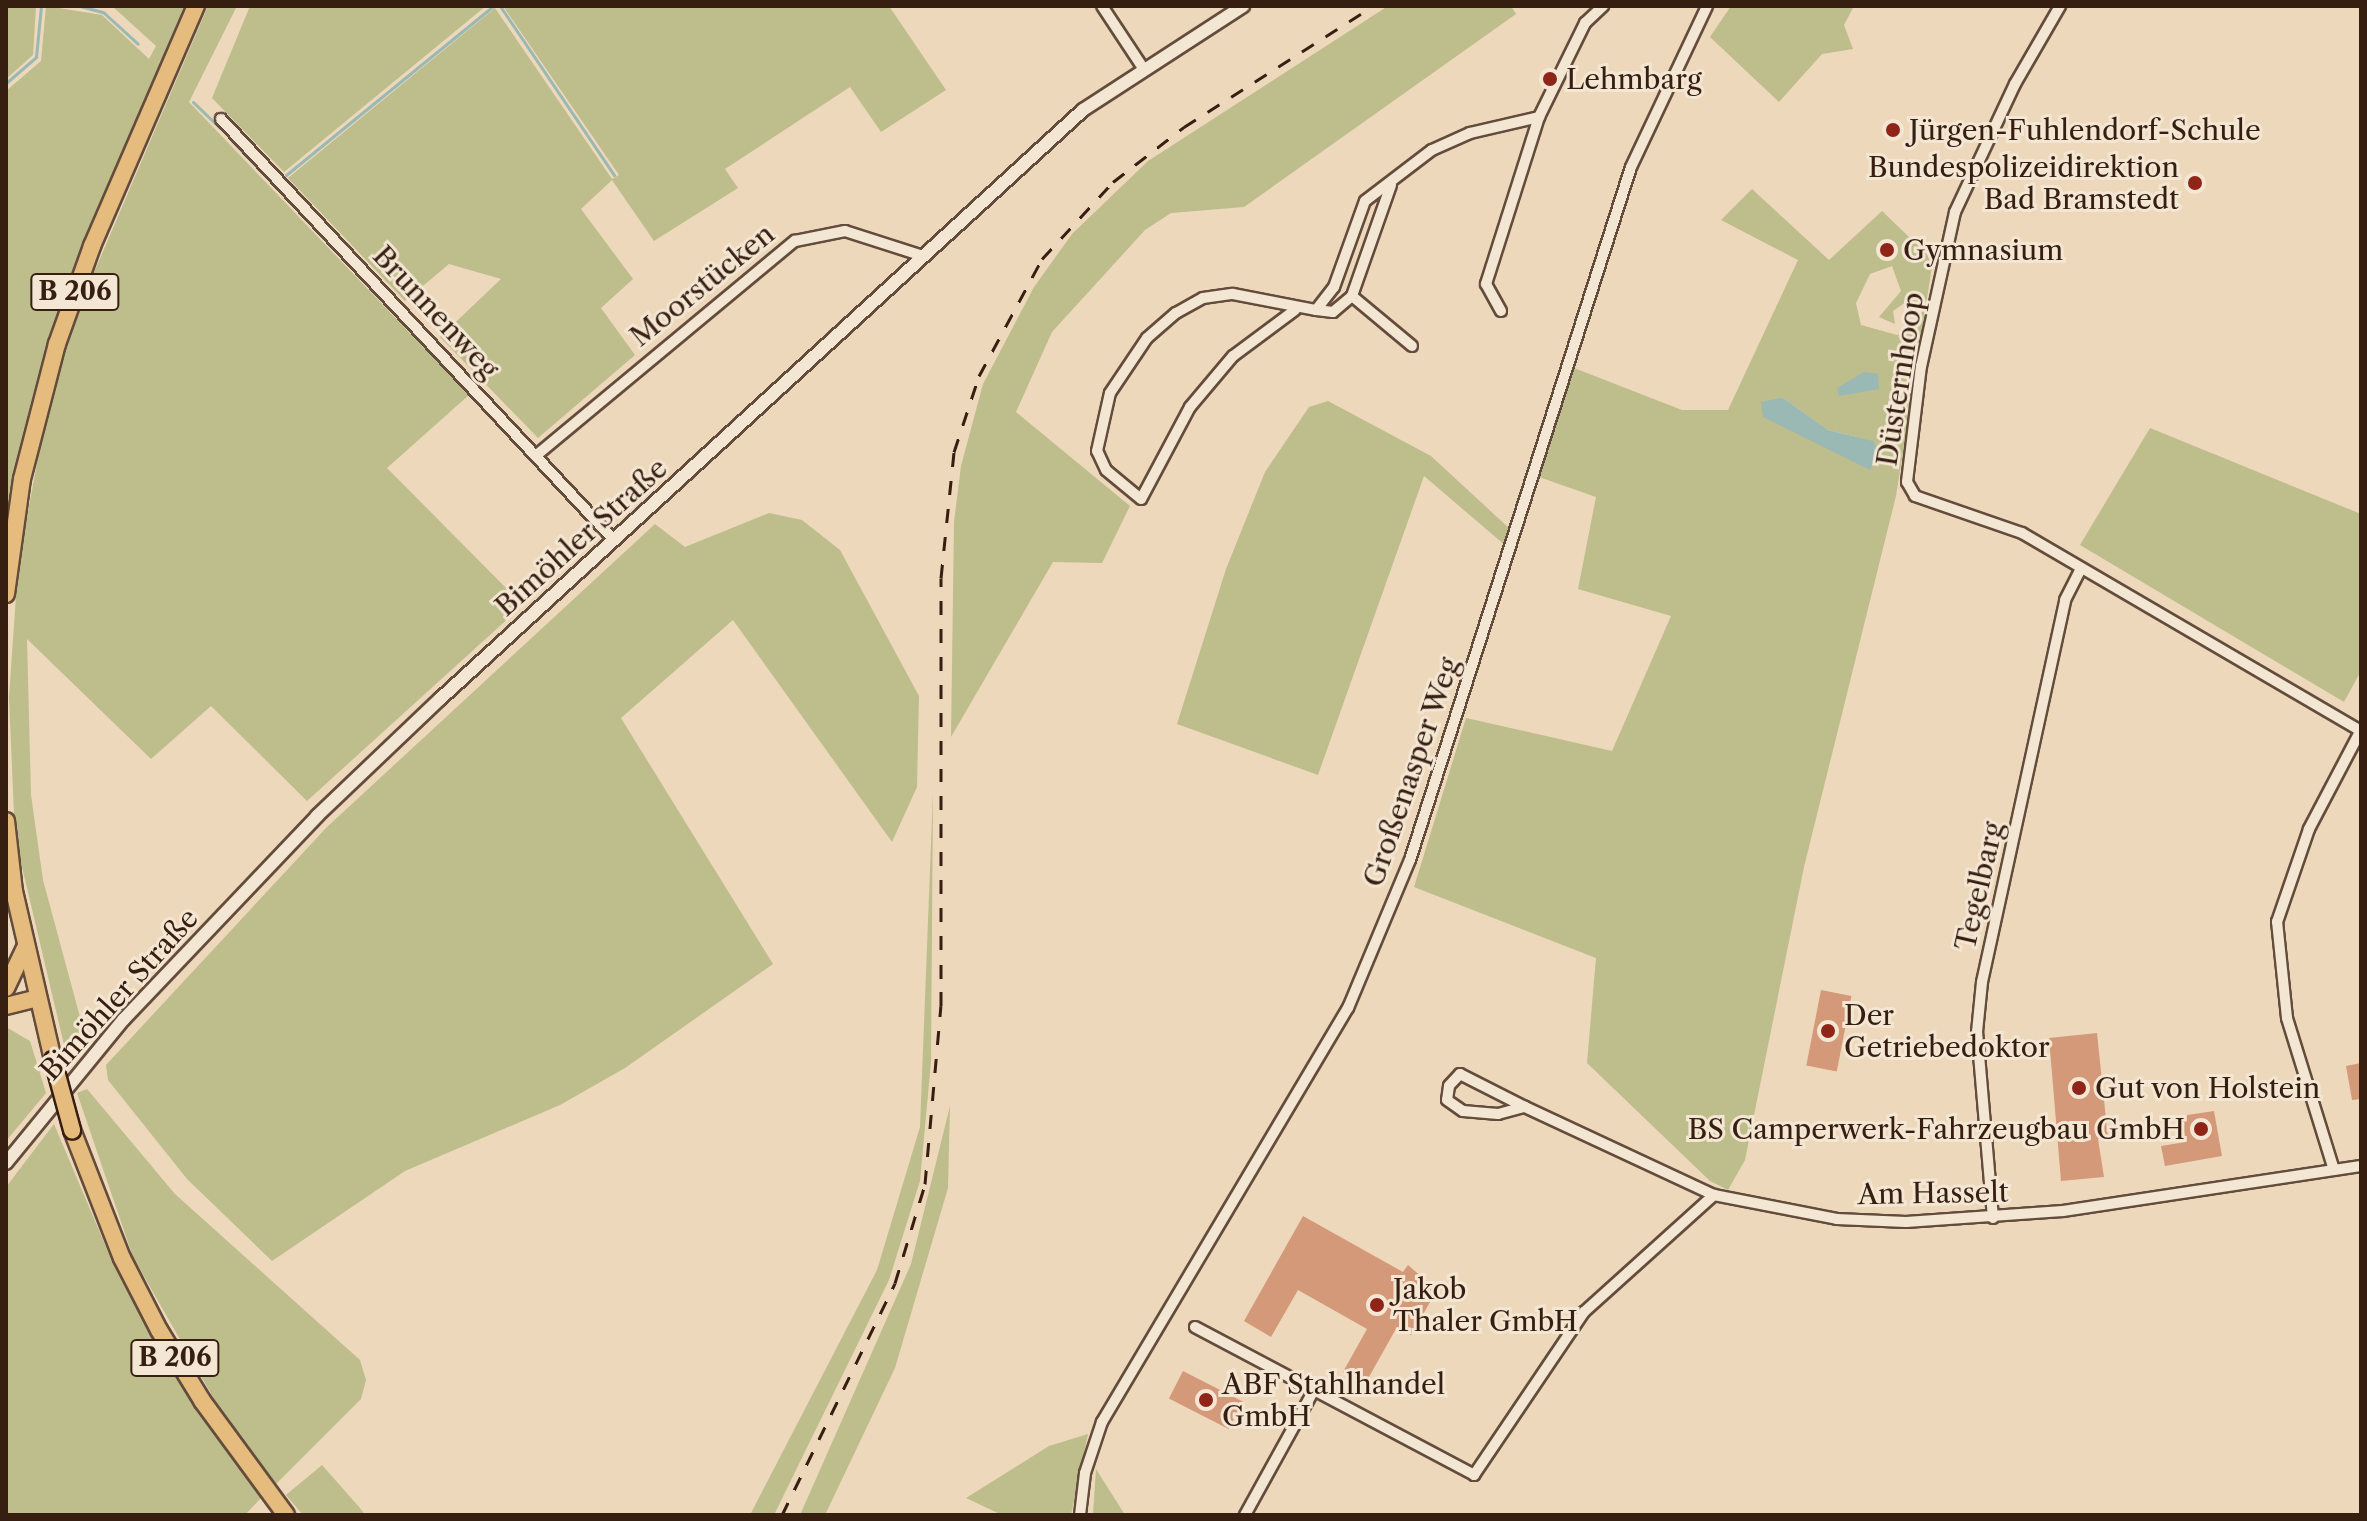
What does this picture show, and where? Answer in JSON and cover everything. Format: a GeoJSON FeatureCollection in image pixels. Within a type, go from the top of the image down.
{"type":"FeatureCollection","features":[{"type":"Feature","properties":{"kind":"main road","name":"B 206"},"geometry":{"type":"LineString","coordinates":[[6,594],[22,479],[57,344],[92,246],[196,6]]}},
{"type":"Feature","properties":{"kind":"main road","name":"B 206"},"geometry":{"type":"LineString","coordinates":[[6,821],[25,946],[53,1060],[72,1130],[122,1258],[159,1330],[203,1402],[286,1515]]}},
{"type":"Feature","properties":{"kind":"main road"},"geometry":{"type":"LineString","coordinates":[[6,988],[25,946]]}},
{"type":"Feature","properties":{"kind":"main road"},"geometry":{"type":"LineString","coordinates":[[6,1006],[37,998]]}},
{"type":"Feature","properties":{"kind":"street"},"geometry":{"type":"LineString","coordinates":[[1102,6],[1143,68]]}},
{"type":"Feature","properties":{"kind":"street","name":"Bimöhler Straße"},"geometry":{"type":"LineString","coordinates":[[6,1163],[124,1019],[308,826],[614,540],[1083,110],[1143,68],[1243,6]]}},
{"type":"Feature","properties":{"kind":"street"},"geometry":{"type":"LineString","coordinates":[[1501,311],[1486,284],[1539,117],[1585,23],[1603,6]]}},
{"type":"Feature","properties":{"kind":"street","name":"Großenasper Weg"},"geometry":{"type":"LineString","coordinates":[[1080,1515],[1085,1473],[1102,1422],[1348,1008],[1410,860],[1631,167],[1707,6]]}},
{"type":"Feature","properties":{"kind":"street","name":"Düsternhoop"},"geometry":{"type":"LineString","coordinates":[[2060,6],[2015,84],[1955,212],[1921,366],[1907,482],[1915,496],[2022,533],[2080,571]]}},
{"type":"Feature","properties":{"kind":"street"},"geometry":{"type":"LineString","coordinates":[[1316,310],[1334,287],[1365,201],[1391,185],[1432,150],[1458,138],[1539,117]]}},
{"type":"Feature","properties":{"kind":"street","name":"Brunnenweg"},"geometry":{"type":"LineString","coordinates":[[221,119],[538,454],[614,540]]}},
{"type":"Feature","properties":{"kind":"street"},"geometry":{"type":"LineString","coordinates":[[1295,310],[1233,356],[1190,407],[1141,499],[1120,486],[1097,451],[1100,423],[1110,393],[1147,338],[1203,298],[1260,296],[1295,310],[1333,312],[1352,296],[1391,185]]}},
{"type":"Feature","properties":{"kind":"street","name":"Moorstücken"},"geometry":{"type":"LineString","coordinates":[[538,454],[665,342],[795,241],[845,231],[923,256]]}},
{"type":"Feature","properties":{"kind":"street"},"geometry":{"type":"LineString","coordinates":[[1352,296],[1412,346]]}},
{"type":"Feature","properties":{"kind":"street"},"geometry":{"type":"LineString","coordinates":[[2080,571],[2361,731],[2309,829],[2277,922],[2287,1018],[2334,1170]]}},
{"type":"Feature","properties":{"kind":"street","name":"Tegelbarg"},"geometry":{"type":"LineString","coordinates":[[1993,1218],[1977,1032],[1982,982],[2065,600],[2080,571]]}},
{"type":"Feature","properties":{"kind":"street","name":"Am Hasselt"},"geometry":{"type":"LineString","coordinates":[[1525,1107],[1498,1114],[1463,1111],[1447,1100],[1449,1086],[1460,1074],[1714,1195],[1837,1219],[1993,1218],[2193,1196],[2361,1166]]}},
{"type":"Feature","properties":{"kind":"street"},"geometry":{"type":"LineString","coordinates":[[1195,1327],[1474,1475],[1584,1312],[1714,1195]]}},
{"type":"Feature","properties":{"kind":"street"},"geometry":{"type":"LineString","coordinates":[[1245,1515],[1313,1392]]}},
{"type":"Feature","properties":{"kind":"shaded area"},"geometry":{"type":"Polygon","coordinates":[[[6,6],[36,6],[33,55],[6,79],[6,6]]]}},
{"type":"Feature","properties":{"kind":"shaded area"},"geometry":{"type":"Polygon","coordinates":[[[46,6],[102,15],[149,59],[156,46],[112,6],[184,6],[76,263],[32,399],[6,532],[6,91],[41,61],[46,6]]]}},
{"type":"Feature","properties":{"kind":"shaded area"},"geometry":{"type":"Polygon","coordinates":[[[208,6],[237,6],[189,102],[469,395],[387,468],[523,605],[307,801],[211,706],[151,759],[27,639],[31,795],[43,880],[87,1043],[69,1066],[15,837],[9,697],[18,567],[47,408],[75,317],[208,6]]]}},
{"type":"Feature","properties":{"kind":"shaded area"},"geometry":{"type":"Polygon","coordinates":[[[250,6],[486,6],[284,172],[212,98],[250,6]]]}},
{"type":"Feature","properties":{"kind":"shaded area"},"geometry":{"type":"Polygon","coordinates":[[[503,6],[889,6],[946,90],[881,132],[850,87],[725,169],[738,188],[654,241],[612,180],[581,209],[633,279],[601,308],[635,355],[538,438],[440,337],[501,279],[449,264],[405,301],[288,178],[495,8],[612,179],[619,175],[503,6]]]}},
{"type":"Feature","properties":{"kind":"shaded area"},"geometry":{"type":"Polygon","coordinates":[[[1388,6],[1511,6],[1516,14],[1244,207],[1171,213],[1145,230],[1052,332],[1016,412],[1130,506],[1102,563],[1053,562],[951,737],[954,522],[961,466],[983,384],[1034,287],[1072,234],[1148,161],[1388,6]]]}},
{"type":"Feature","properties":{"kind":"shaded area"},"geometry":{"type":"Polygon","coordinates":[[[1731,6],[1854,6],[1844,25],[1853,49],[1822,54],[1779,102],[1710,37],[1731,6]]]}},
{"type":"Feature","properties":{"kind":"shaded area"},"geometry":{"type":"Polygon","coordinates":[[[1752,189],[1829,260],[1882,211],[1933,260],[1896,496],[1804,867],[1745,1160],[1728,1190],[1710,1181],[1587,1063],[1596,958],[1414,887],[1466,718],[1612,751],[1671,616],[1578,589],[1596,497],[1539,477],[1574,368],[1682,410],[1728,410],[1798,260],[1721,220],[1752,189]],[[1892,266],[1870,274],[1856,303],[1861,325],[1897,335],[1912,328],[1924,308],[1906,302],[1893,311],[1895,324],[1879,317],[1901,291],[1892,266]],[[1782,397],[1762,402],[1764,417],[1873,441],[1828,430],[1782,397]]]}},
{"type":"Feature","properties":{"kind":"shaded area"},"geometry":{"type":"Polygon","coordinates":[[[1328,401],[1431,456],[1510,529],[1506,546],[1424,476],[1318,775],[1177,724],[1226,569],[1265,472],[1309,407],[1328,401]]]}},
{"type":"Feature","properties":{"kind":"shaded area"},"geometry":{"type":"Polygon","coordinates":[[[2150,428],[2361,514],[2361,671],[2344,702],[2080,545],[2150,428]]]}},
{"type":"Feature","properties":{"kind":"shaded area"},"geometry":{"type":"Polygon","coordinates":[[[769,513],[802,520],[840,550],[919,696],[917,787],[892,842],[733,620],[621,718],[773,964],[625,1068],[560,1105],[405,1171],[272,1261],[187,1179],[108,1080],[106,1065],[327,827],[655,524],[685,547],[769,513]]]}},
{"type":"Feature","properties":{"kind":"shaded area"},"geometry":{"type":"Polygon","coordinates":[[[933,792],[931,1062],[920,1181],[889,1280],[774,1515],[750,1515],[877,1270],[920,1127],[933,792]]]}},
{"type":"Feature","properties":{"kind":"shaded area"},"geometry":{"type":"Polygon","coordinates":[[[6,1027],[30,1041],[46,1093],[6,1141],[6,1027]]]}},
{"type":"Feature","properties":{"kind":"shaded area"},"geometry":{"type":"Polygon","coordinates":[[[87,1089],[175,1194],[360,1360],[366,1380],[361,1399],[276,1484],[222,1413],[133,1257],[77,1093],[87,1089]]]}},
{"type":"Feature","properties":{"kind":"shaded area"},"geometry":{"type":"Polygon","coordinates":[[[950,1106],[948,1188],[895,1368],[825,1515],[800,1515],[911,1264],[950,1106]]]}},
{"type":"Feature","properties":{"kind":"shaded area"},"geometry":{"type":"Polygon","coordinates":[[[54,1124],[112,1261],[160,1351],[261,1498],[245,1515],[6,1515],[6,1187],[54,1124]]]}},
{"type":"Feature","properties":{"kind":"shaded area"},"geometry":{"type":"Polygon","coordinates":[[[1088,1434],[1071,1515],[1002,1515],[966,1498],[1049,1446],[1088,1434]]]}},
{"type":"Feature","properties":{"kind":"shaded area"},"geometry":{"type":"Polygon","coordinates":[[[322,1465],[365,1515],[303,1515],[286,1495],[322,1465]]]}},
{"type":"Feature","properties":{"kind":"shaded area"},"geometry":{"type":"Polygon","coordinates":[[[1096,1469],[1125,1515],[1093,1515],[1096,1469]]]}},
{"type":"Feature","properties":{"kind":"water"},"geometry":{"type":"Polygon","coordinates":[[[1864,372],[1878,374],[1879,389],[1839,396],[1837,388],[1864,372]]]}},
{"type":"Feature","properties":{"kind":"water"},"geometry":{"type":"Polygon","coordinates":[[[1782,397],[1828,430],[1873,441],[1879,454],[1870,470],[1763,417],[1761,402],[1782,397]]]}},
{"type":"Feature","properties":{"kind":"building","name":"Der Getriebedoktor"},"geometry":{"type":"Polygon","coordinates":[[[1821,990],[1851,996],[1837,1072],[1806,1066],[1821,990]]]}},
{"type":"Feature","properties":{"kind":"building","name":"Gut von Holstein"},"geometry":{"type":"Polygon","coordinates":[[[2097,1033],[2108,1138],[2098,1139],[2104,1177],[2061,1181],[2049,1038],[2097,1033]]]}},
{"type":"Feature","properties":{"kind":"building"},"geometry":{"type":"Polygon","coordinates":[[[2361,1063],[2361,1099],[2352,1100],[2346,1066],[2361,1063]]]}},
{"type":"Feature","properties":{"kind":"building","name":"BS Camperwerk-Fahrzeugbau GmbH"},"geometry":{"type":"Polygon","coordinates":[[[2214,1111],[2222,1156],[2165,1166],[2161,1146],[2186,1142],[2181,1116],[2214,1111]]]}},
{"type":"Feature","properties":{"kind":"building","name":"Jakob Thaler GmbH"},"geometry":{"type":"Polygon","coordinates":[[[1303,1216],[1403,1272],[1408,1265],[1437,1290],[1411,1335],[1397,1327],[1365,1384],[1343,1372],[1367,1329],[1298,1290],[1271,1337],[1244,1321],[1303,1216]]]}},
{"type":"Feature","properties":{"kind":"building","name":"ABF Stahlhandel GmbH"},"geometry":{"type":"Polygon","coordinates":[[[1183,1371],[1243,1401],[1229,1429],[1169,1399],[1183,1371]]]}},
{"type":"Feature","properties":{"kind":"waterway"},"geometry":{"type":"LineString","coordinates":[[6,83],[36,57],[41,6]]}},
{"type":"Feature","properties":{"kind":"waterway"},"geometry":{"type":"LineString","coordinates":[[80,6],[103,12],[138,44]]}},
{"type":"Feature","properties":{"kind":"waterway"},"geometry":{"type":"LineString","coordinates":[[286,175],[493,6]]}},
{"type":"Feature","properties":{"kind":"waterway"},"geometry":{"type":"LineString","coordinates":[[500,6],[614,175]]}},
{"type":"Feature","properties":{"kind":"waterway"},"geometry":{"type":"LineString","coordinates":[[193,102],[220,128]]}},
{"type":"Feature","properties":{"kind":"waterway"},"geometry":{"type":"LineString","coordinates":[[232,141],[327,240]]}},
{"type":"Feature","properties":{"kind":"railway"},"geometry":{"type":"LineString","coordinates":[[782,1515],[895,1283],[925,1184],[941,1006],[941,578],[954,452],[979,376],[1042,259],[1113,182],[1184,127],[1373,6]]}},
{"type":"Feature","properties":{"kind":"place","name":"Lehmbarg"},"geometry":{"type":"Point","coordinates":[1550,79]}},
{"type":"Feature","properties":{"kind":"place","name":"Jürgen-Fuhlendorf-Schule"},"geometry":{"type":"Point","coordinates":[1893,130]}},
{"type":"Feature","properties":{"kind":"place","name":"Bundespolizeidirektion Bad Bramstedt"},"geometry":{"type":"Point","coordinates":[2195,183]}},
{"type":"Feature","properties":{"kind":"place","name":"Gymnasium"},"geometry":{"type":"Point","coordinates":[1887,250]}},
{"type":"Feature","properties":{"kind":"place","name":"Der Getriebedoktor"},"geometry":{"type":"Point","coordinates":[1828,1031]}},
{"type":"Feature","properties":{"kind":"place","name":"Gut von Holstein"},"geometry":{"type":"Point","coordinates":[2079,1088]}},
{"type":"Feature","properties":{"kind":"place","name":"BS Camperwerk-Fahrzeugbau GmbH"},"geometry":{"type":"Point","coordinates":[2201,1129]}},
{"type":"Feature","properties":{"kind":"place","name":"Jakob Thaler GmbH"},"geometry":{"type":"Point","coordinates":[1377,1305]}},
{"type":"Feature","properties":{"kind":"place","name":"ABF Stahlhandel GmbH"},"geometry":{"type":"Point","coordinates":[1206,1400]}}]}
